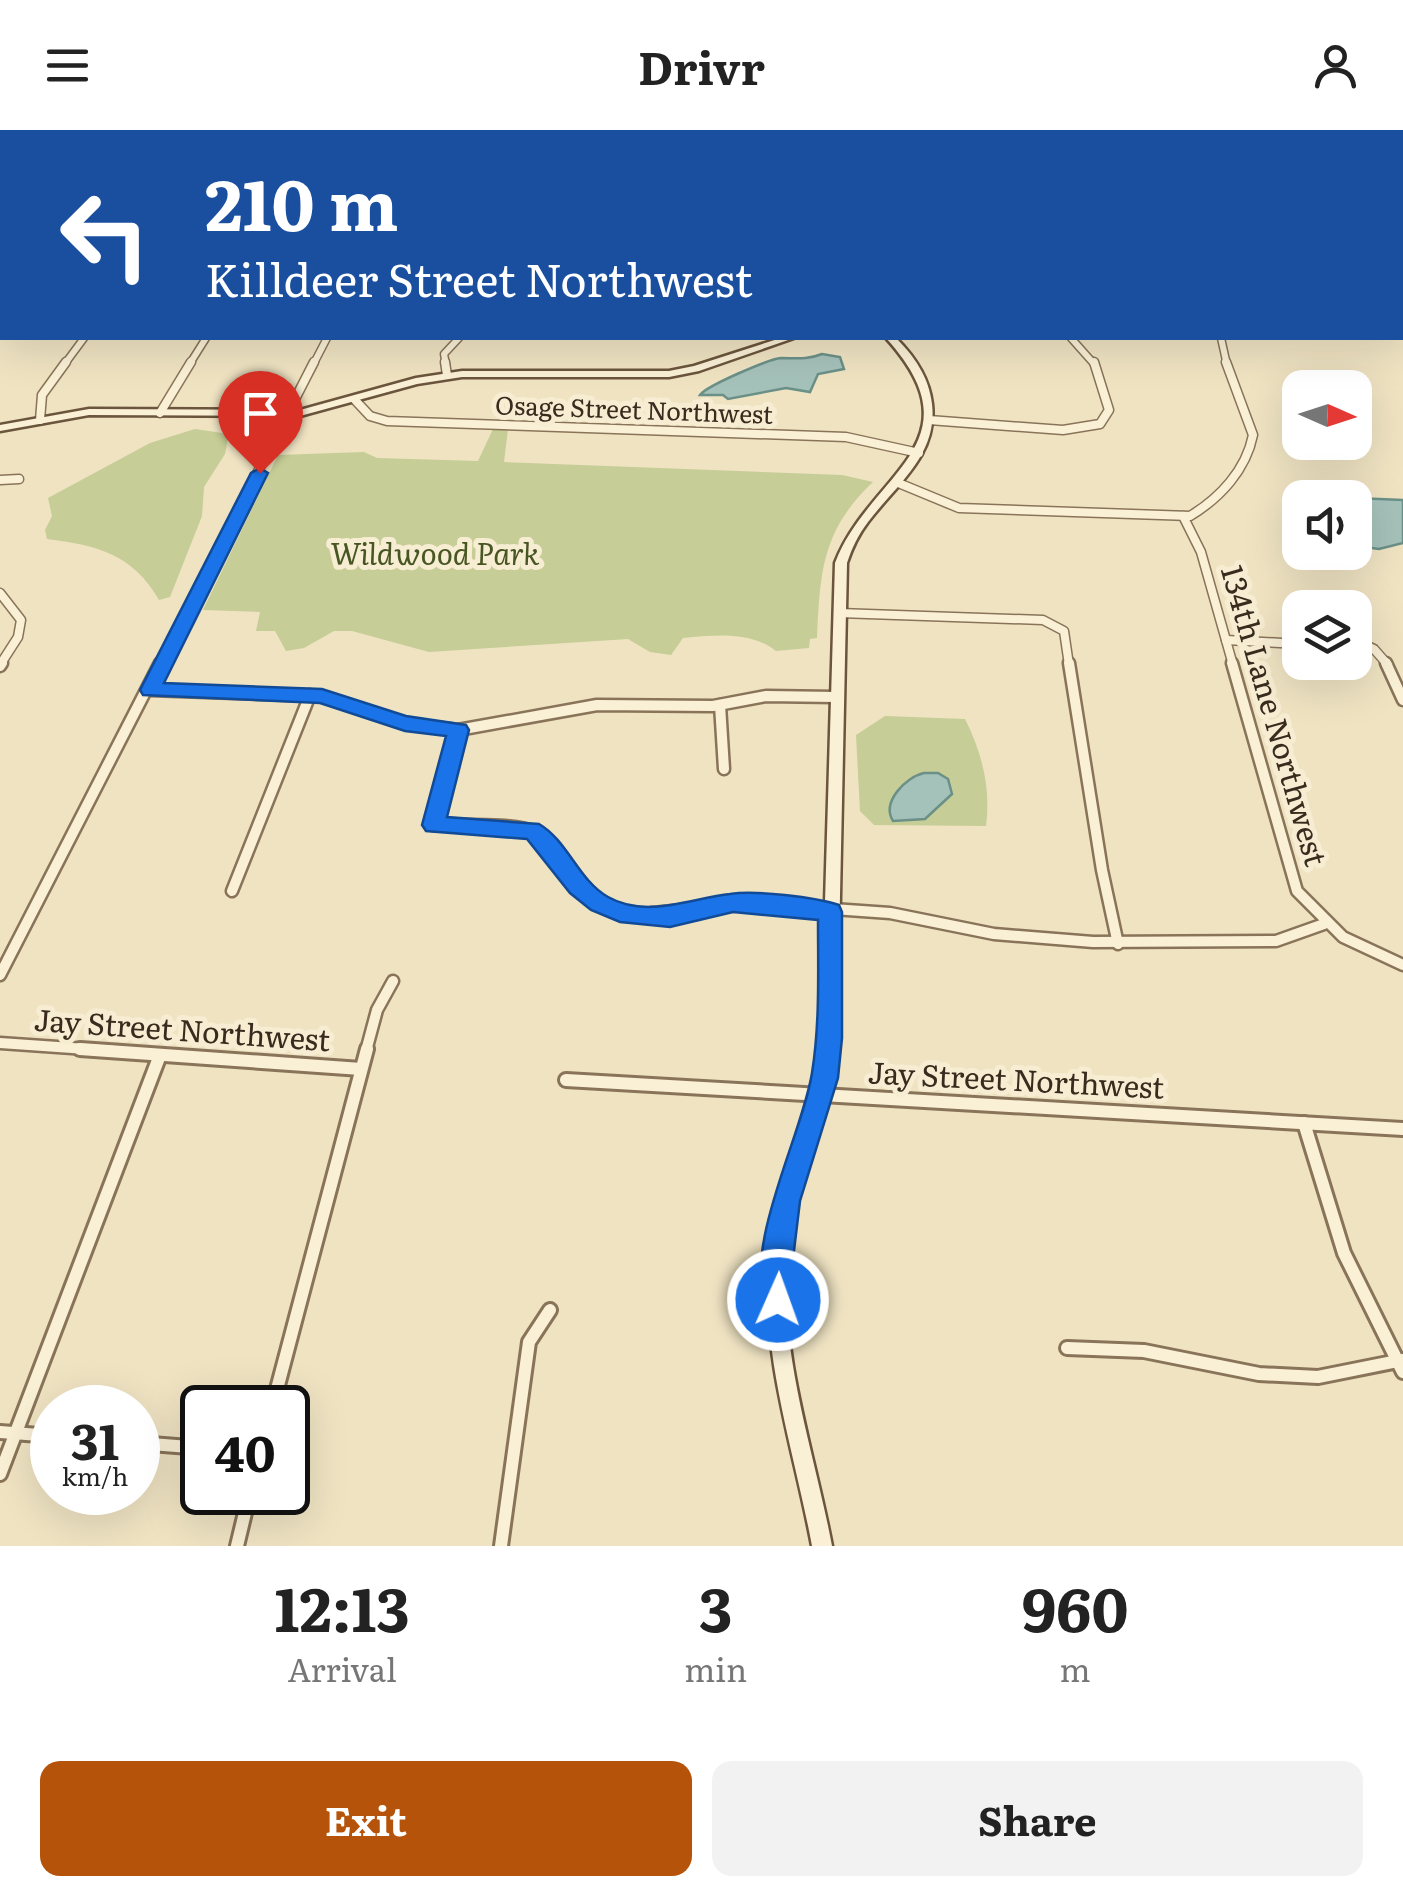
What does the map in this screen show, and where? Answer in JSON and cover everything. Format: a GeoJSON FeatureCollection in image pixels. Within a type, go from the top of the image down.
{"type":"FeatureCollection","features":[{"type":"Feature","properties":{"kind":"street"},"geometry":{"type":"LineString","coordinates":[[40,420],[42,395],[83,340]]}},
{"type":"Feature","properties":{"kind":"street"},"geometry":{"type":"LineString","coordinates":[[160,412],[205,340]]}},
{"type":"Feature","properties":{"kind":"street"},"geometry":{"type":"LineString","coordinates":[[0,975],[150,690],[326,340]]}},
{"type":"Feature","properties":{"kind":"street"},"geometry":{"type":"LineString","coordinates":[[447,375],[444,354],[457,340]]}},
{"type":"Feature","properties":{"kind":"street"},"geometry":{"type":"LineString","coordinates":[[0,428],[89,412],[289,414],[447,375],[668,374],[696,370],[782,340]]}},
{"type":"Feature","properties":{"kind":"street"},"geometry":{"type":"LineString","coordinates":[[822,1546],[778,1332],[777,1267],[786,1201],[820,1096],[830,1038],[839,582],[850,539],[862,517],[919,453],[929,420],[924,381],[894,340]]}},
{"type":"Feature","properties":{"kind":"street"},"geometry":{"type":"LineString","coordinates":[[929,420],[1079,429],[1100,424],[1109,410],[1100,372],[1090,353],[1073,340]]}},
{"type":"Feature","properties":{"kind":"street"},"geometry":{"type":"LineString","coordinates":[[896,482],[960,508],[1183,516],[1200,511],[1252,449],[1253,435],[1221,340]]}},
{"type":"Feature","properties":{"kind":"street","name":"Osage Street Northwest"},"geometry":{"type":"LineString","coordinates":[[355,400],[370,416],[387,421],[846,437],[919,453]]}},
{"type":"Feature","properties":{"kind":"street"},"geometry":{"type":"LineString","coordinates":[[0,480],[18,479]]}},
{"type":"Feature","properties":{"kind":"street","name":"134th Lane Northwest"},"geometry":{"type":"LineString","coordinates":[[1183,516],[1200,552],[1226,640],[1284,858],[1296,891],[1324,924]]}},
{"type":"Feature","properties":{"kind":"street"},"geometry":{"type":"LineString","coordinates":[[0,593],[17,608],[22,620],[20,635],[0,666]]}},
{"type":"Feature","properties":{"kind":"street"},"geometry":{"type":"LineString","coordinates":[[839,613],[1055,623],[1064,631],[1102,870],[1118,944]]}},
{"type":"Feature","properties":{"kind":"street"},"geometry":{"type":"LineString","coordinates":[[1226,640],[1282,643]]}},
{"type":"Feature","properties":{"kind":"street"},"geometry":{"type":"LineString","coordinates":[[1372,645],[1389,663],[1403,700]]}},
{"type":"Feature","properties":{"kind":"street"},"geometry":{"type":"LineString","coordinates":[[150,690],[310,695],[352,704],[405,724],[458,730],[597,705],[720,705],[766,696],[836,697]]}},
{"type":"Feature","properties":{"kind":"street"},"geometry":{"type":"LineString","coordinates":[[232,891],[310,695]]}},
{"type":"Feature","properties":{"kind":"street"},"geometry":{"type":"LineString","coordinates":[[720,705],[724,769]]}},
{"type":"Feature","properties":{"kind":"street"},"geometry":{"type":"LineString","coordinates":[[458,730],[434,825],[531,830],[540,836],[578,886],[599,903],[620,912],[670,917],[733,902],[830,912],[890,913],[992,934],[1118,944],[1195,941],[1264,945],[1302,938],[1324,924],[1357,946],[1403,965]]}},
{"type":"Feature","properties":{"kind":"street"},"geometry":{"type":"LineString","coordinates":[[278,1385],[376,1010],[393,981]]}},
{"type":"Feature","properties":{"kind":"street","name":"Jay Street Northwest"},"geometry":{"type":"LineString","coordinates":[[0,1043],[361,1069]]}},
{"type":"Feature","properties":{"kind":"street"},"geometry":{"type":"LineString","coordinates":[[0,1474],[8,1433],[160,1055]]}},
{"type":"Feature","properties":{"kind":"street","name":"Jay Street Northwest"},"geometry":{"type":"LineString","coordinates":[[566,1080],[1403,1129]]}},
{"type":"Feature","properties":{"kind":"street"},"geometry":{"type":"LineString","coordinates":[[1067,1348],[1144,1351],[1259,1374],[1318,1376],[1401,1365],[1344,1252],[1304,1124]]}},
{"type":"Feature","properties":{"kind":"street"},"geometry":{"type":"LineString","coordinates":[[501,1546],[529,1342],[550,1310]]}},
{"type":"Feature","properties":{"kind":"street"},"geometry":{"type":"LineString","coordinates":[[237,1546],[244,1515]]}},
{"type":"Feature","properties":{"kind":"green space"},"geometry":{"type":"Polygon","coordinates":[[[195,429],[229,434],[225,454],[204,487],[202,516],[170,597],[159,600],[137,572],[112,554],[47,539],[45,530],[52,516],[48,498],[150,443],[195,429]]]}},
{"type":"Feature","properties":{"kind":"green space","name":"Wildwood Park"},"geometry":{"type":"Polygon","coordinates":[[[493,429],[508,429],[504,462],[842,475],[873,482],[843,517],[827,553],[817,638],[810,639],[809,648],[776,651],[744,637],[683,638],[671,655],[650,652],[628,639],[429,652],[352,631],[334,631],[304,648],[286,651],[275,631],[256,631],[260,612],[203,610],[278,455],[364,452],[377,458],[478,461],[493,429]]]}},
{"type":"Feature","properties":{"kind":"green space"},"geometry":{"type":"Polygon","coordinates":[[[885,716],[965,719],[984,771],[986,826],[874,825],[860,811],[856,735],[885,716]]]}},
{"type":"Feature","properties":{"kind":"water"},"geometry":{"type":"Polygon","coordinates":[[[822,354],[840,357],[844,369],[818,374],[810,392],[786,388],[728,399],[723,395],[700,395],[774,360],[822,354]]]}},
{"type":"Feature","properties":{"kind":"water"},"geometry":{"type":"Polygon","coordinates":[[[1372,499],[1403,500],[1403,543],[1372,548],[1372,499]]]}},
{"type":"Feature","properties":{"kind":"water"},"geometry":{"type":"Polygon","coordinates":[[[924,773],[938,773],[948,779],[952,794],[925,819],[893,821],[890,806],[897,791],[924,773]]]}},
{"type":"Feature","properties":{"kind":"route"},"geometry":{"type":"LineString","coordinates":[[260,473],[150,690],[322,696],[405,724],[458,730],[434,825],[531,830],[540,836],[578,886],[599,903],[620,912],[670,917],[733,902],[830,912],[830,1038],[820,1096],[786,1201],[777,1267],[778,1300]]}}]}
